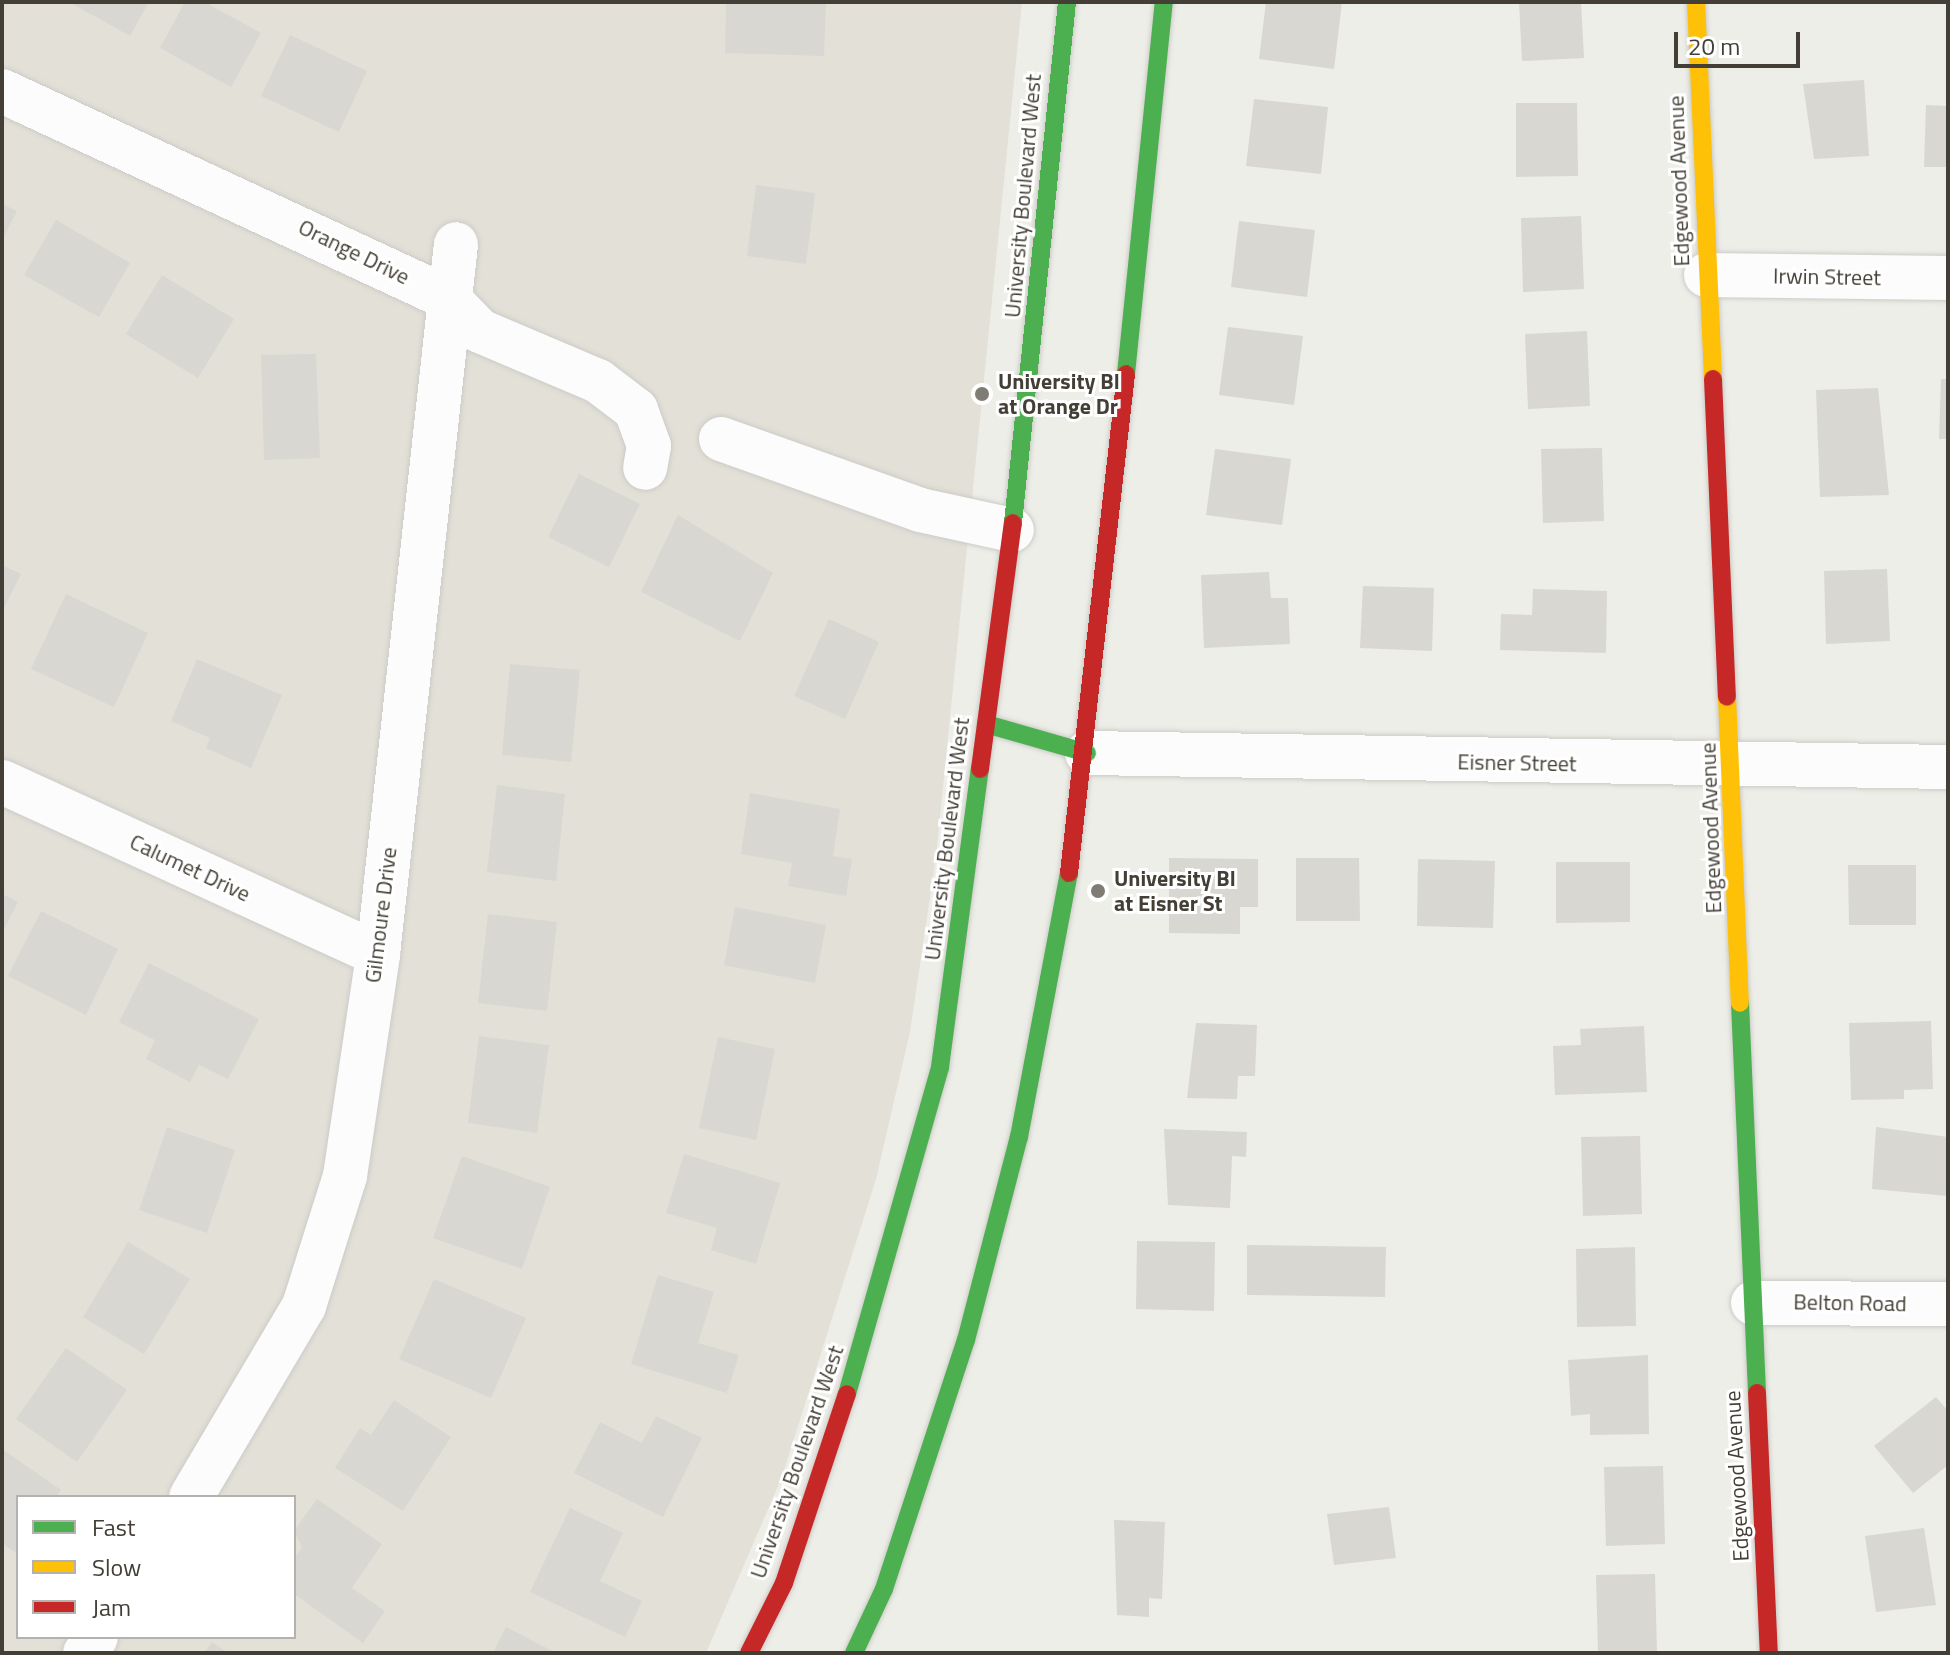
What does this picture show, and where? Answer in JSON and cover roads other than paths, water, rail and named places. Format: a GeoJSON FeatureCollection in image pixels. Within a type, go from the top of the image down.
{"type":"FeatureCollection","features":[{"type":"Feature","properties":{"kind":"main road","name":"University Boulevard West"},"geometry":{"type":"LineString","coordinates":[[749,1653],[784,1583],[839,1422],[940,1067],[1012,530],[1067,2]]}},
{"type":"Feature","properties":{"kind":"main road"},"geometry":{"type":"LineString","coordinates":[[854,1653],[884,1589],[974,1311],[1019,1137],[1087,753],[1164,2]]}},
{"type":"Feature","properties":{"kind":"main road","name":"Edgewood Avenue"},"geometry":{"type":"LineString","coordinates":[[1696,2],[1706,275],[1733,765],[1769,1653]]}},
{"type":"Feature","properties":{"kind":"main road"},"geometry":{"type":"LineString","coordinates":[[986,724],[1087,753]]}},
{"type":"Feature","properties":{"kind":"street","name":"Orange Drive"},"geometry":{"type":"LineString","coordinates":[[2,91],[448,298],[480,331],[598,381],[636,410],[649,446],[645,468]]}},
{"type":"Feature","properties":{"kind":"street","name":"Gilmoure Drive"},"geometry":{"type":"LineString","coordinates":[[192,1495],[304,1306],[345,1176],[378,954],[456,244]]}},
{"type":"Feature","properties":{"kind":"street","name":"Irwin Street"},"geometry":{"type":"LineString","coordinates":[[1706,275],[1948,278]]}},
{"type":"Feature","properties":{"kind":"street"},"geometry":{"type":"LineString","coordinates":[[721,439],[920,510],[1012,530]]}},
{"type":"Feature","properties":{"kind":"street","name":"Eisner Street"},"geometry":{"type":"LineString","coordinates":[[1087,753],[1948,767]]}},
{"type":"Feature","properties":{"kind":"street","name":"Calumet Drive"},"geometry":{"type":"LineString","coordinates":[[2,782],[378,954]]}},
{"type":"Feature","properties":{"kind":"street","name":"Belton Road"},"geometry":{"type":"LineString","coordinates":[[1753,1303],[1948,1304]]}},
{"type":"Feature","properties":{"kind":"place","name":"University Bl at Orange Dr"},"geometry":{"type":"Point","coordinates":[982,394]}},
{"type":"Feature","properties":{"kind":"place","name":"University Bl at Eisner St"},"geometry":{"type":"Point","coordinates":[1098,891]}}]}
